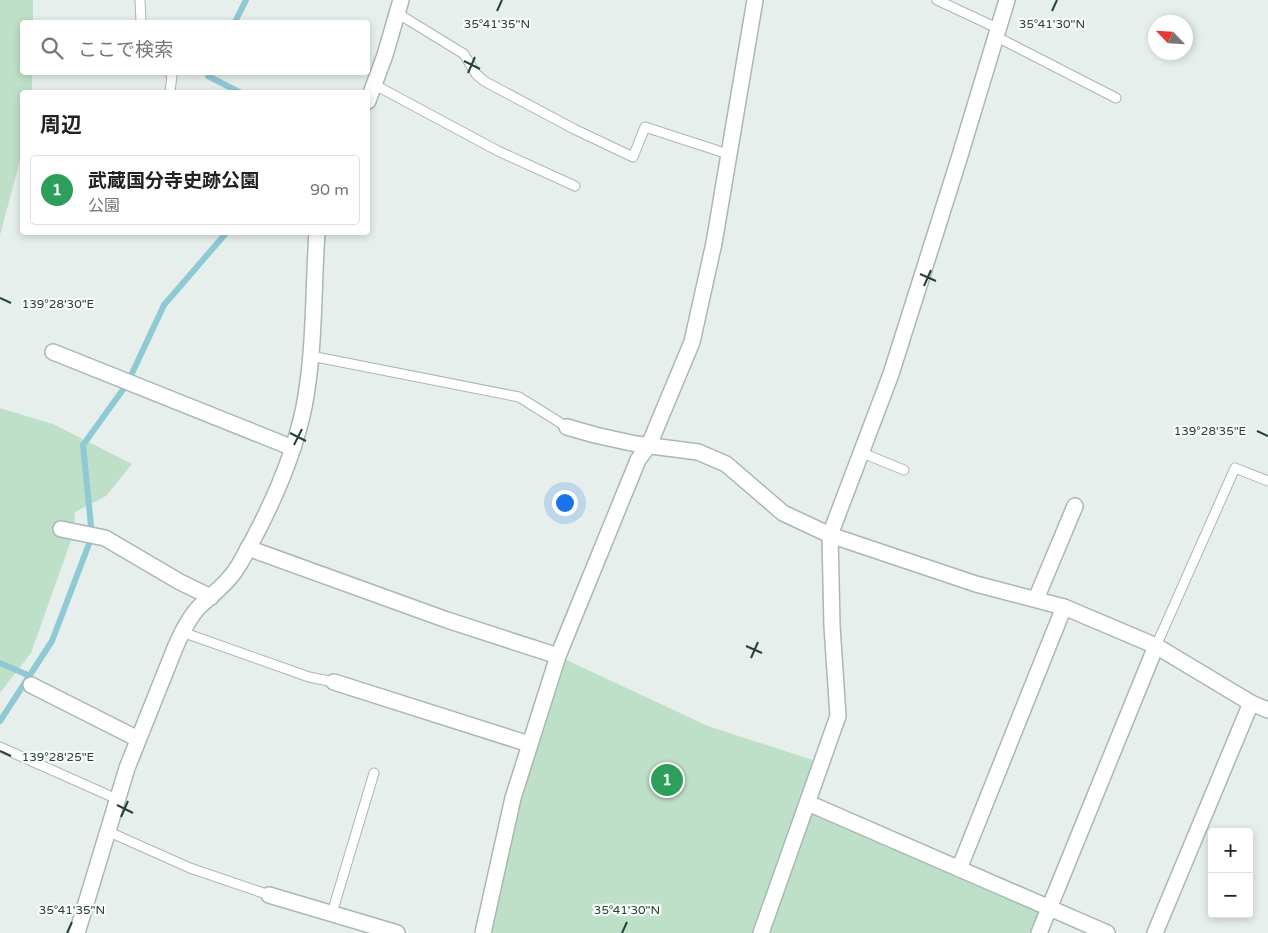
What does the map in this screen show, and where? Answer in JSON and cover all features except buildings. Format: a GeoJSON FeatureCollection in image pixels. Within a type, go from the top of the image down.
{"type":"FeatureCollection","features":[{"type":"Feature","properties":{"kind":"street"},"geometry":{"type":"LineString","coordinates":[[483,933],[511,807],[529,744],[558,656],[638,460],[649,445],[692,342],[714,243],[755,0]]}},
{"type":"Feature","properties":{"kind":"street"},"geometry":{"type":"LineString","coordinates":[[761,933],[838,716],[832,626],[830,535],[891,374],[1007,0]]}},
{"type":"Feature","properties":{"kind":"street"},"geometry":{"type":"LineString","coordinates":[[370,96],[399,6]]}},
{"type":"Feature","properties":{"kind":"street"},"geometry":{"type":"LineString","coordinates":[[78,933],[117,799],[138,739],[182,632],[199,607],[226,584],[248,548],[264,517],[293,448],[304,407],[311,356],[317,235]]}},
{"type":"Feature","properties":{"kind":"street"},"geometry":{"type":"LineString","coordinates":[[53,352],[138,388],[293,448]]}},
{"type":"Feature","properties":{"kind":"street"},"geometry":{"type":"LineString","coordinates":[[567,427],[595,435],[698,452],[726,464],[783,513],[830,535],[976,584],[1064,607],[1156,646],[1251,703],[1268,710]]}},
{"type":"Feature","properties":{"kind":"street"},"geometry":{"type":"LineString","coordinates":[[1036,599],[1075,506]]}},
{"type":"Feature","properties":{"kind":"street"},"geometry":{"type":"LineString","coordinates":[[61,529],[105,538],[180,582],[212,597]]}},
{"type":"Feature","properties":{"kind":"street"},"geometry":{"type":"LineString","coordinates":[[248,548],[447,620],[558,656]]}},
{"type":"Feature","properties":{"kind":"street"},"geometry":{"type":"LineString","coordinates":[[959,868],[1064,607]]}},
{"type":"Feature","properties":{"kind":"street"},"geometry":{"type":"LineString","coordinates":[[1038,933],[1050,908],[1156,646]]}},
{"type":"Feature","properties":{"kind":"street"},"geometry":{"type":"LineString","coordinates":[[334,682],[529,744]]}},
{"type":"Feature","properties":{"kind":"street"},"geometry":{"type":"LineString","coordinates":[[31,685],[138,739]]}},
{"type":"Feature","properties":{"kind":"street"},"geometry":{"type":"LineString","coordinates":[[1155,933],[1251,703]]}},
{"type":"Feature","properties":{"kind":"street"},"geometry":{"type":"LineString","coordinates":[[808,803],[1107,933]]}},
{"type":"Feature","properties":{"kind":"street"},"geometry":{"type":"LineString","coordinates":[[269,894],[397,933]]}},
{"type":"Feature","properties":{"kind":"lane"},"geometry":{"type":"LineString","coordinates":[[140,0],[141,20]]}},
{"type":"Feature","properties":{"kind":"lane"},"geometry":{"type":"LineString","coordinates":[[937,0],[1116,98]]}},
{"type":"Feature","properties":{"kind":"lane"},"geometry":{"type":"LineString","coordinates":[[399,6],[464,54],[476,74],[484,81],[574,129],[632,157],[646,127],[728,154]]}},
{"type":"Feature","properties":{"kind":"lane"},"geometry":{"type":"LineString","coordinates":[[170,90],[172,75]]}},
{"type":"Feature","properties":{"kind":"lane"},"geometry":{"type":"LineString","coordinates":[[375,85],[498,151],[575,186]]}},
{"type":"Feature","properties":{"kind":"lane"},"geometry":{"type":"LineString","coordinates":[[311,356],[519,397],[567,427]]}},
{"type":"Feature","properties":{"kind":"lane"},"geometry":{"type":"LineString","coordinates":[[860,452],[904,470]]}},
{"type":"Feature","properties":{"kind":"lane"},"geometry":{"type":"LineString","coordinates":[[1156,646],[1235,468],[1268,482]]}},
{"type":"Feature","properties":{"kind":"lane"},"geometry":{"type":"LineString","coordinates":[[182,632],[309,677],[334,682]]}},
{"type":"Feature","properties":{"kind":"lane"},"geometry":{"type":"LineString","coordinates":[[0,747],[117,799]]}},
{"type":"Feature","properties":{"kind":"lane"},"geometry":{"type":"LineString","coordinates":[[332,913],[374,772]]}},
{"type":"Feature","properties":{"kind":"lane"},"geometry":{"type":"LineString","coordinates":[[107,831],[190,868],[269,894]]}},
{"type":"Feature","properties":{"kind":"green space"},"geometry":{"type":"Polygon","coordinates":[[[0,0],[33,0],[33,20],[20,20],[20,75],[32,75],[32,90],[20,90],[20,160],[0,235],[0,0]]]}},
{"type":"Feature","properties":{"kind":"green space"},"geometry":{"type":"Polygon","coordinates":[[[0,408],[53,424],[132,464],[106,496],[75,512],[74,532],[31,653],[0,693],[0,408]]]}},
{"type":"Feature","properties":{"kind":"green space"},"geometry":{"type":"Polygon","coordinates":[[[558,656],[708,726],[822,763],[808,803],[1050,908],[1039,933],[483,933],[558,656]]]}},
{"type":"Feature","properties":{"kind":"waterway"},"geometry":{"type":"LineString","coordinates":[[236,20],[246,0]]}},
{"type":"Feature","properties":{"kind":"waterway"},"geometry":{"type":"LineString","coordinates":[[208,75],[235,90]]}},
{"type":"Feature","properties":{"kind":"waterway"},"geometry":{"type":"LineString","coordinates":[[0,721],[52,641],[92,536],[83,445],[127,384],[164,305],[224,235]]}},
{"type":"Feature","properties":{"kind":"waterway"},"geometry":{"type":"LineString","coordinates":[[0,663],[30,676]]}},
{"type":"Feature","properties":{"kind":"place","name":"武蔵国分寺史跡公園"},"geometry":{"type":"Point","coordinates":[667,780]}}]}
